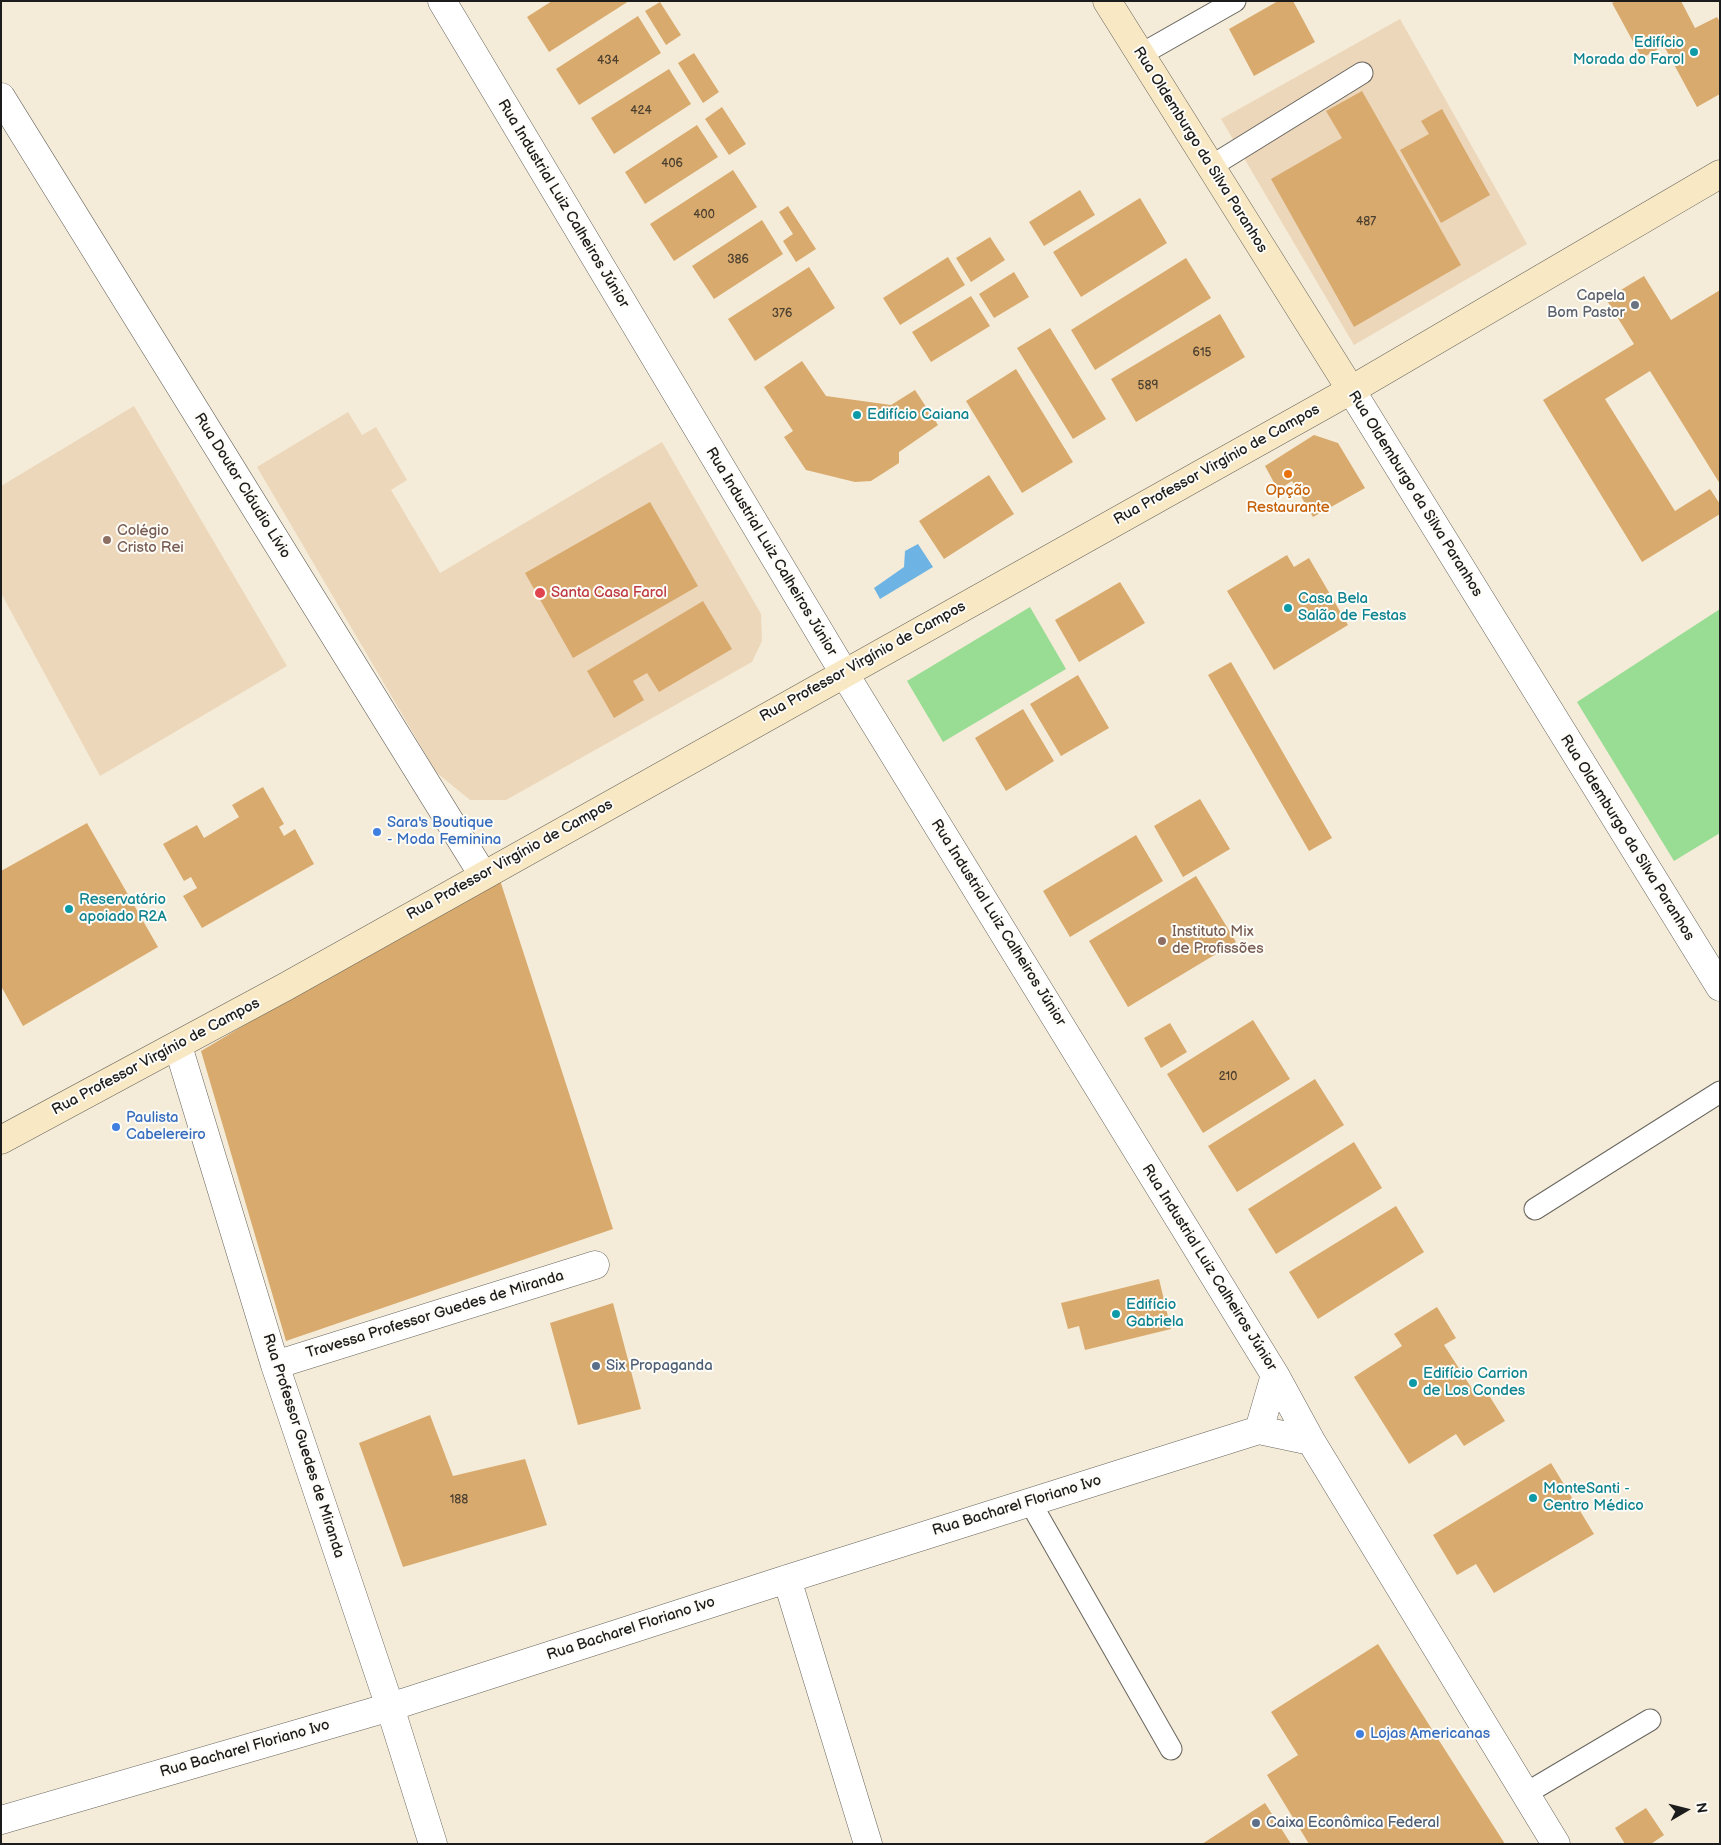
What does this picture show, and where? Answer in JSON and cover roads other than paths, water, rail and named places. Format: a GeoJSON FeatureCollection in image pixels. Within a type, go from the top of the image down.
{"type":"FeatureCollection","features":[{"type":"Feature","properties":{"kind":"street","name":"Rua Industrial Luiz Calheiros Júnior"},"geometry":{"type":"LineString","coordinates":[[442,1],[844,673],[1275,1375],[1311,1441],[1556,1844]]}},
{"type":"Feature","properties":{"kind":"street","name":"Rua Oldemburgo da Silva Paranhos"},"geometry":{"type":"LineString","coordinates":[[1107,1],[1720,987]]}},
{"type":"Feature","properties":{"kind":"street","name":"Rua Doutor Cláudio Lívio"},"geometry":{"type":"LineString","coordinates":[[1,97],[483,875]]}},
{"type":"Feature","properties":{"kind":"street","name":"Rua Professor Virgínio de Campos"},"geometry":{"type":"LineString","coordinates":[[1,1140],[178,1046],[1350,390],[1720,174]]}},
{"type":"Feature","properties":{"kind":"street","name":"Rua Professor Guedes de Miranda"},"geometry":{"type":"LineString","coordinates":[[178,1046],[275,1365],[390,1707],[433,1844]]}},
{"type":"Feature","properties":{"kind":"street","name":"Travessa Professor Guedes de Miranda"},"geometry":{"type":"LineString","coordinates":[[275,1365],[595,1265]]}},
{"type":"Feature","properties":{"kind":"street"},"geometry":{"type":"LineString","coordinates":[[1259,1430],[1275,1375]]}},
{"type":"Feature","properties":{"kind":"street","name":"Rua Bacharel Floriano Ivo"},"geometry":{"type":"LineString","coordinates":[[1,1820],[390,1707],[1259,1430],[1311,1441]]}},
{"type":"Feature","properties":{"kind":"street"},"geometry":{"type":"LineString","coordinates":[[787,1579],[868,1844]]}},
{"type":"Feature","properties":{"kind":"lane"},"geometry":{"type":"LineString","coordinates":[[1140,55],[1235,1]]}},
{"type":"Feature","properties":{"kind":"lane"},"geometry":{"type":"LineString","coordinates":[[1210,166],[1362,73]]}},
{"type":"Feature","properties":{"kind":"lane"},"geometry":{"type":"LineString","coordinates":[[1535,1209],[1720,1092]]}},
{"type":"Feature","properties":{"kind":"lane"},"geometry":{"type":"LineString","coordinates":[[1030,1502],[1171,1749]]}},
{"type":"Feature","properties":{"kind":"lane"},"geometry":{"type":"LineString","coordinates":[[1525,1794],[1650,1720]]}},
{"type":"Feature","properties":{"kind":"water"},"geometry":{"type":"Polygon","coordinates":[[[918,544],[933,567],[880,599],[874,588],[904,567],[905,551],[918,544]]]}},
{"type":"Feature","properties":{"kind":"place","name":"Edifício Morada do Farol"},"geometry":{"type":"Point","coordinates":[1694,52]}},
{"type":"Feature","properties":{"kind":"place","name":"Capela Bom Pastor"},"geometry":{"type":"Point","coordinates":[1635,305]}},
{"type":"Feature","properties":{"kind":"place","name":"Edifício Caiana"},"geometry":{"type":"Point","coordinates":[857,415]}},
{"type":"Feature","properties":{"kind":"place","name":"Opção Restaurante"},"geometry":{"type":"Point","coordinates":[1288,474]}},
{"type":"Feature","properties":{"kind":"place","name":"Colégio Cristo Rei"},"geometry":{"type":"Point","coordinates":[107,540]}},
{"type":"Feature","properties":{"kind":"place","name":"Santa Casa Farol"},"geometry":{"type":"Point","coordinates":[540,593]}},
{"type":"Feature","properties":{"kind":"place","name":"Casa Bela Salão de Festas"},"geometry":{"type":"Point","coordinates":[1288,608]}},
{"type":"Feature","properties":{"kind":"place","name":"Sara's Boutique - Moda Feminina"},"geometry":{"type":"Point","coordinates":[377,832]}},
{"type":"Feature","properties":{"kind":"place","name":"Reservatório apoiado R2A"},"geometry":{"type":"Point","coordinates":[69,909]}},
{"type":"Feature","properties":{"kind":"place","name":"Instituto Mix de Profissões"},"geometry":{"type":"Point","coordinates":[1162,941]}},
{"type":"Feature","properties":{"kind":"place","name":"Paulista Cabelereiro"},"geometry":{"type":"Point","coordinates":[116,1127]}},
{"type":"Feature","properties":{"kind":"place","name":"Edifício Gabriela"},"geometry":{"type":"Point","coordinates":[1116,1314]}},
{"type":"Feature","properties":{"kind":"place","name":"Six Propaganda"},"geometry":{"type":"Point","coordinates":[596,1366]}},
{"type":"Feature","properties":{"kind":"place","name":"Edifício Carrion de Los Condes"},"geometry":{"type":"Point","coordinates":[1413,1383]}},
{"type":"Feature","properties":{"kind":"place","name":"MonteSanti - Centro Médico"},"geometry":{"type":"Point","coordinates":[1533,1498]}},
{"type":"Feature","properties":{"kind":"place","name":"Lojas Americanas"},"geometry":{"type":"Point","coordinates":[1360,1734]}},
{"type":"Feature","properties":{"kind":"place","name":"Caixa Econômica Federal"},"geometry":{"type":"Point","coordinates":[1256,1823]}}]}
